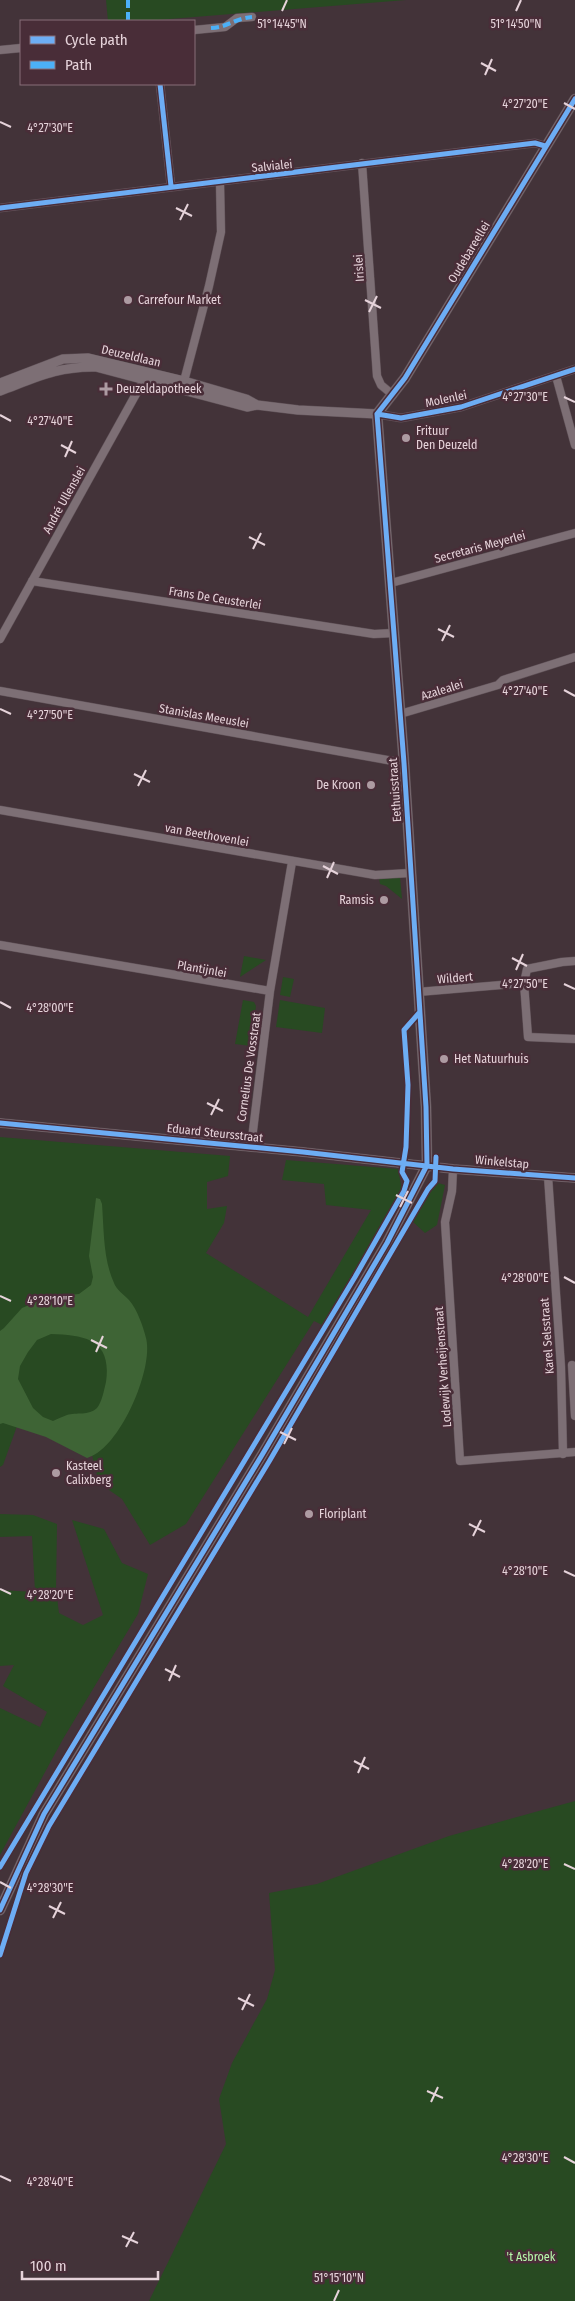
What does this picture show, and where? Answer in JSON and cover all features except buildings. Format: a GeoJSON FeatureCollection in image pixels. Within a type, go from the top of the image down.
{"type":"FeatureCollection","features":[{"type":"Feature","properties":{"kind":"main road","name":"Oudebareellei"},"geometry":{"type":"LineString","coordinates":[[377,414],[405,378],[575,99]]}},
{"type":"Feature","properties":{"kind":"main road","name":"Eethuisstraat"},"geometry":{"type":"LineString","coordinates":[[377,414],[404,762],[426,1107],[427,1165]]}},
{"type":"Feature","properties":{"kind":"main road"},"geometry":{"type":"LineString","coordinates":[[0,1910],[44,1814],[262,1455],[382,1251],[427,1165]]}},
{"type":"Feature","properties":{"kind":"street"},"geometry":{"type":"LineString","coordinates":[[195,30],[225,27],[237,18],[252,17]]}},
{"type":"Feature","properties":{"kind":"street"},"geometry":{"type":"LineString","coordinates":[[0,50],[20,48]]}},
{"type":"Feature","properties":{"kind":"street"},"geometry":{"type":"LineString","coordinates":[[160,85],[172,186]]}},
{"type":"Feature","properties":{"kind":"street","name":"Salvialei"},"geometry":{"type":"LineString","coordinates":[[0,208],[535,142],[545,146]]}},
{"type":"Feature","properties":{"kind":"street","name":"Irislei"},"geometry":{"type":"LineString","coordinates":[[362,163],[377,376],[381,385],[393,395]]}},
{"type":"Feature","properties":{"kind":"street"},"geometry":{"type":"LineString","coordinates":[[183,385],[209,286],[220,232],[220,182]]}},
{"type":"Feature","properties":{"kind":"street","name":"Deuzeldlaan"},"geometry":{"type":"LineString","coordinates":[[0,383],[64,359],[88,358],[146,376]]}},
{"type":"Feature","properties":{"kind":"street","name":"Deuzeldlaan"},"geometry":{"type":"LineString","coordinates":[[0,391],[56,369],[74,366],[96,367],[183,385],[246,407],[257,405],[298,410],[377,414]]}},
{"type":"Feature","properties":{"kind":"street","name":"Molenlei"},"geometry":{"type":"LineString","coordinates":[[377,414],[401,418],[461,407],[575,369]]}},
{"type":"Feature","properties":{"kind":"street","name":"André Ullenslei"},"geometry":{"type":"LineString","coordinates":[[0,639],[146,376]]}},
{"type":"Feature","properties":{"kind":"street"},"geometry":{"type":"LineString","coordinates":[[556,376],[575,445]]}},
{"type":"Feature","properties":{"kind":"street","name":"Secretaris Meyerlei"},"geometry":{"type":"LineString","coordinates":[[390,583],[575,533]]}},
{"type":"Feature","properties":{"kind":"street","name":"Frans De Ceusterlei"},"geometry":{"type":"LineString","coordinates":[[32,581],[374,634],[394,633]]}},
{"type":"Feature","properties":{"kind":"street","name":"Azalealei"},"geometry":{"type":"LineString","coordinates":[[400,714],[498,685],[504,680],[575,657]]}},
{"type":"Feature","properties":{"kind":"street","name":"Stanislas Meeuslei"},"geometry":{"type":"LineString","coordinates":[[0,691],[404,762]]}},
{"type":"Feature","properties":{"kind":"street","name":"van Beethovenlei"},"geometry":{"type":"LineString","coordinates":[[0,810],[375,875],[410,873]]}},
{"type":"Feature","properties":{"kind":"street"},"geometry":{"type":"LineString","coordinates":[[270,991],[292,862]]}},
{"type":"Feature","properties":{"kind":"street","name":"Plantijnlei"},"geometry":{"type":"LineString","coordinates":[[0,945],[270,991]]}},
{"type":"Feature","properties":{"kind":"street"},"geometry":{"type":"LineString","coordinates":[[575,961],[527,969],[524,983],[528,1037],[575,1039]]}},
{"type":"Feature","properties":{"kind":"street","name":"Wildert"},"geometry":{"type":"LineString","coordinates":[[418,992],[524,983]]}},
{"type":"Feature","properties":{"kind":"street","name":"Cornelius De Vosstraat"},"geometry":{"type":"LineString","coordinates":[[251,1147],[270,991]]}},
{"type":"Feature","properties":{"kind":"street","name":"Eduard Steursstraat"},"geometry":{"type":"LineString","coordinates":[[0,1123],[427,1165]]}},
{"type":"Feature","properties":{"kind":"street","name":"Winkelstap"},"geometry":{"type":"LineString","coordinates":[[427,1165],[453,1169],[575,1178]]}},
{"type":"Feature","properties":{"kind":"street","name":"Lodewijk Verheijenstraat"},"geometry":{"type":"LineString","coordinates":[[453,1169],[452,1191],[445,1222],[460,1461],[563,1454]]}},
{"type":"Feature","properties":{"kind":"street","name":"Karel Selsstraat"},"geometry":{"type":"LineString","coordinates":[[548,1176],[561,1367],[563,1454]]}},
{"type":"Feature","properties":{"kind":"street"},"geometry":{"type":"LineString","coordinates":[[561,1367],[574,1364]]}},
{"type":"Feature","properties":{"kind":"street","name":"Karel Selsstraat"},"geometry":{"type":"LineString","coordinates":[[574,1364],[575,1416]]}},
{"type":"Feature","properties":{"kind":"street"},"geometry":{"type":"LineString","coordinates":[[563,1454],[575,1452]]}},
{"type":"Feature","properties":{"kind":"green space"},"geometry":{"type":"Polygon","coordinates":[[[106,0],[406,0],[157,20],[108,20],[106,0]]]}},
{"type":"Feature","properties":{"kind":"green space"},"geometry":{"type":"Polygon","coordinates":[[[400,877],[402,899],[386,886],[380,884],[379,878],[400,877]]]}},
{"type":"Feature","properties":{"kind":"green space"},"geometry":{"type":"Polygon","coordinates":[[[244,956],[266,960],[240,977],[244,956]]]}},
{"type":"Feature","properties":{"kind":"green space"},"geometry":{"type":"Polygon","coordinates":[[[283,977],[294,979],[290,997],[280,995],[283,977]]]}},
{"type":"Feature","properties":{"kind":"green space"},"geometry":{"type":"Polygon","coordinates":[[[243,1000],[254,1002],[256,1006],[251,1046],[235,1044],[243,1000]]]}},
{"type":"Feature","properties":{"kind":"green space"},"geometry":{"type":"Polygon","coordinates":[[[280,1000],[325,1008],[322,1033],[276,1027],[280,1000]]]}},
{"type":"Feature","properties":{"kind":"green space"},"geometry":{"type":"Polygon","coordinates":[[[0,1137],[230,1156],[228,1176],[207,1182],[207,1209],[227,1206],[224,1223],[206,1253],[308,1317],[371,1210],[326,1205],[324,1184],[282,1180],[286,1160],[398,1169],[402,1190],[322,1325],[314,1321],[186,1524],[150,1545],[122,1499],[99,1483],[90,1447],[21,1415],[3,1465],[0,1467],[0,1137]]]}},
{"type":"Feature","properties":{"kind":"green space"},"geometry":{"type":"Polygon","coordinates":[[[438,1183],[445,1185],[437,1225],[425,1233],[413,1222],[431,1189],[438,1183]]]}},
{"type":"Feature","properties":{"kind":"green space"},"geometry":{"type":"Polygon","coordinates":[[[0,1514],[33,1515],[57,1524],[56,1590],[59,1613],[83,1625],[103,1615],[72,1520],[104,1529],[122,1563],[148,1574],[138,1614],[63,1739],[0,1855],[0,1708],[40,1727],[47,1712],[3,1686],[14,1665],[0,1666],[0,1590],[35,1592],[32,1536],[0,1537],[0,1514]]]}},
{"type":"Feature","properties":{"kind":"green space","name":"'t Asbroek"},"geometry":{"type":"Polygon","coordinates":[[[575,1801],[575,2301],[149,2301],[226,2144],[219,2099],[232,2063],[267,1999],[275,1970],[269,1893],[317,1884],[449,1836],[575,1801]]]}},
{"type":"Feature","properties":{"kind":"shaded area"},"geometry":{"type":"Polygon","coordinates":[[[96,1198],[100,1199],[102,1204],[105,1244],[110,1274],[116,1287],[129,1300],[137,1313],[146,1338],[147,1351],[140,1387],[122,1424],[111,1440],[99,1451],[87,1458],[46,1437],[3,1423],[0,1424],[0,1331],[22,1308],[49,1297],[79,1294],[91,1285],[93,1277],[89,1256],[96,1198]],[[51,1334],[37,1340],[20,1366],[18,1379],[33,1408],[43,1417],[53,1421],[67,1415],[86,1413],[97,1408],[103,1396],[106,1382],[107,1368],[105,1357],[100,1349],[94,1343],[85,1339],[51,1334]]]}},
{"type":"Feature","properties":{"kind":"marked path"},"geometry":{"type":"LineString","coordinates":[[128,0],[128,20]]}},
{"type":"Feature","properties":{"kind":"marked path"},"geometry":{"type":"LineString","coordinates":[[211,28],[252,17]]}},
{"type":"Feature","properties":{"kind":"cycle path"},"geometry":{"type":"LineString","coordinates":[[160,85],[171,186]]}},
{"type":"Feature","properties":{"kind":"cycle path"},"geometry":{"type":"LineString","coordinates":[[377,414],[405,378],[575,99]]}},
{"type":"Feature","properties":{"kind":"cycle path"},"geometry":{"type":"LineString","coordinates":[[0,208],[535,143],[545,146]]}},
{"type":"Feature","properties":{"kind":"cycle path"},"geometry":{"type":"LineString","coordinates":[[377,414],[401,418],[461,407],[575,369]]}},
{"type":"Feature","properties":{"kind":"cycle path"},"geometry":{"type":"LineString","coordinates":[[0,1910],[44,1814],[262,1455],[387,1243],[427,1165],[426,1107],[404,763],[377,414]]}},
{"type":"Feature","properties":{"kind":"cycle path"},"geometry":{"type":"LineString","coordinates":[[0,1867],[355,1277],[404,1191],[407,1181],[402,1172],[406,1147],[408,1085],[404,1030],[419,1013]]}},
{"type":"Feature","properties":{"kind":"cycle path"},"geometry":{"type":"LineString","coordinates":[[0,1123],[303,1152],[453,1169],[575,1178]]}},
{"type":"Feature","properties":{"kind":"cycle path"},"geometry":{"type":"LineString","coordinates":[[0,1955],[26,1873],[49,1826],[270,1460],[428,1189],[435,1181],[436,1157]]}},
{"type":"Feature","properties":{"kind":"place","name":"Carrefour Market"},"geometry":{"type":"Point","coordinates":[128,300]}},
{"type":"Feature","properties":{"kind":"place","name":"Deuzeldapotheek"},"geometry":{"type":"Point","coordinates":[106,389]}},
{"type":"Feature","properties":{"kind":"place","name":"Frituur Den Deuzeld"},"geometry":{"type":"Point","coordinates":[406,438]}},
{"type":"Feature","properties":{"kind":"place","name":"De Kroon"},"geometry":{"type":"Point","coordinates":[371,785]}},
{"type":"Feature","properties":{"kind":"place","name":"Ramsis"},"geometry":{"type":"Point","coordinates":[384,900]}},
{"type":"Feature","properties":{"kind":"place","name":"Het Natuurhuis"},"geometry":{"type":"Point","coordinates":[444,1059]}},
{"type":"Feature","properties":{"kind":"place","name":"Kasteel Calixberg"},"geometry":{"type":"Point","coordinates":[56,1473]}},
{"type":"Feature","properties":{"kind":"place","name":"Floriplant"},"geometry":{"type":"Point","coordinates":[309,1514]}}]}
